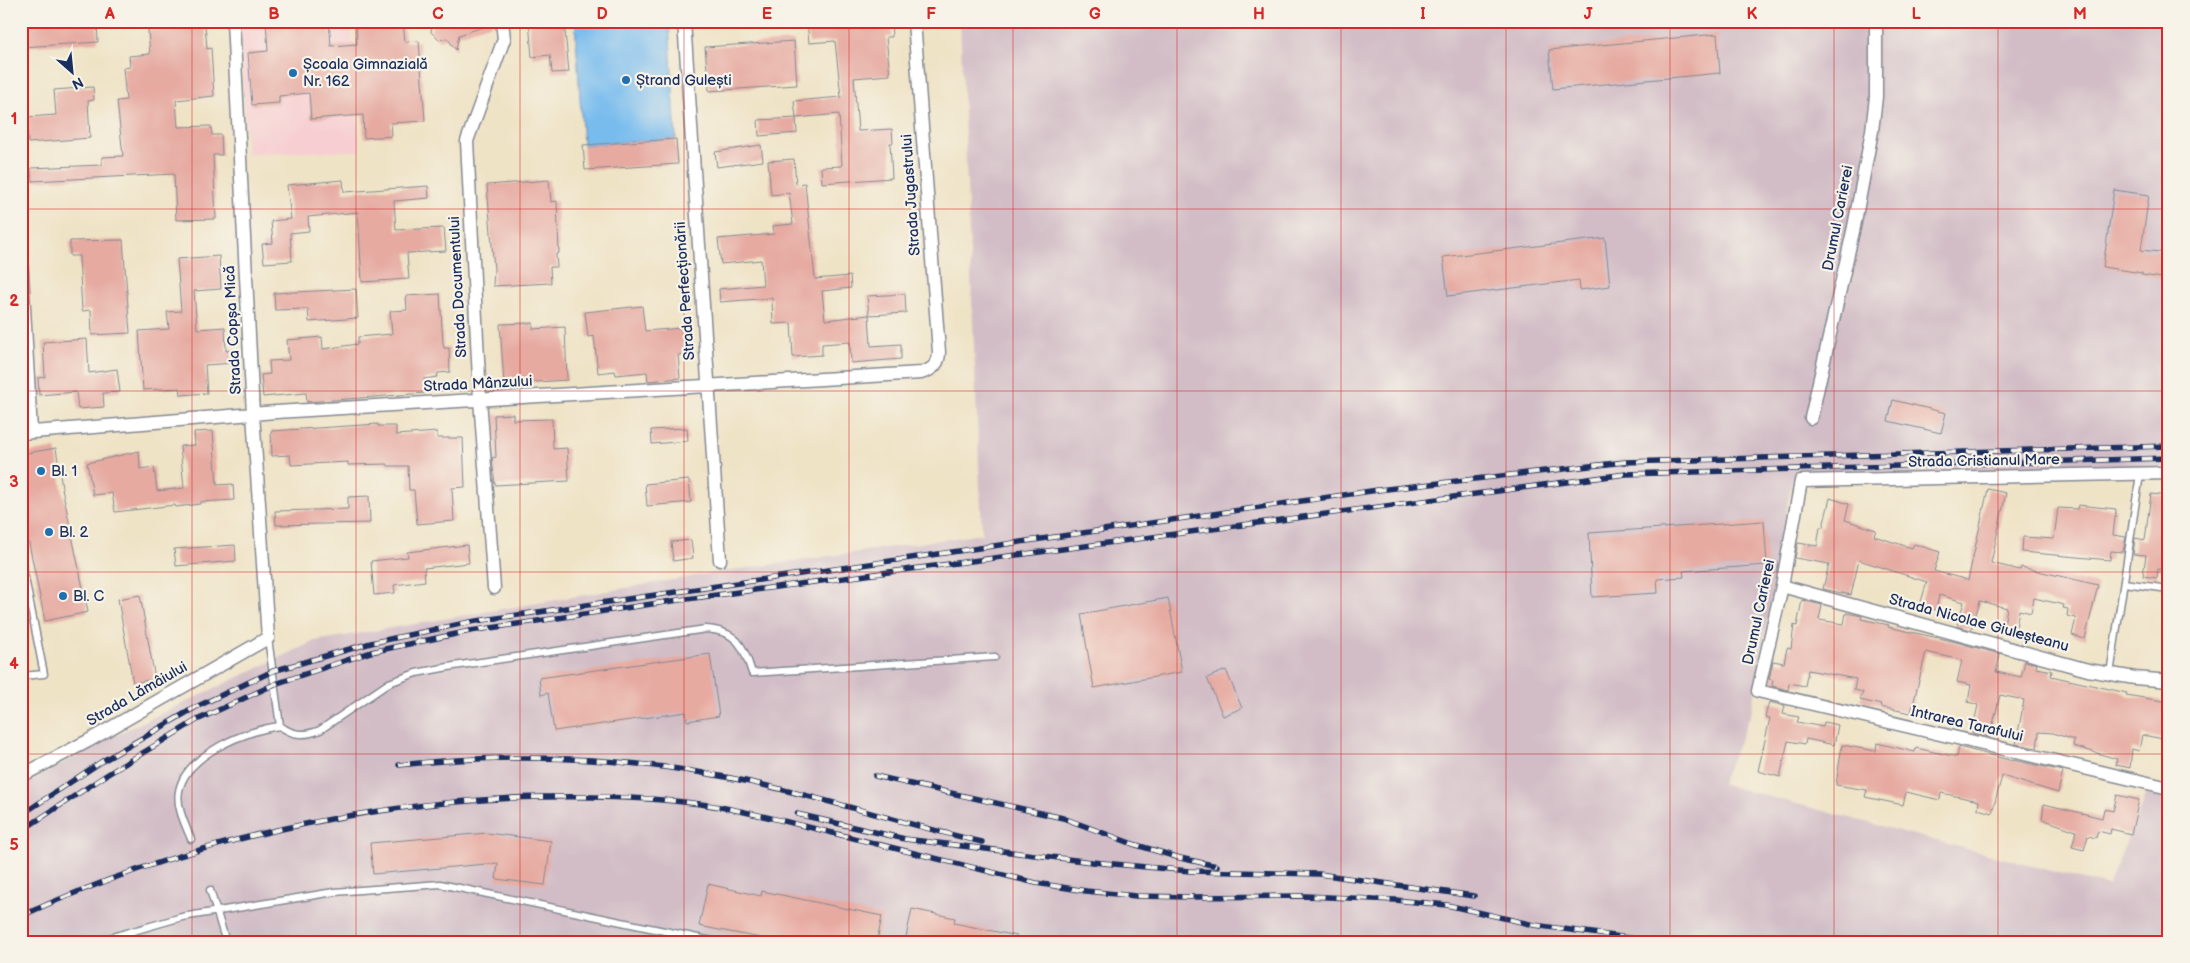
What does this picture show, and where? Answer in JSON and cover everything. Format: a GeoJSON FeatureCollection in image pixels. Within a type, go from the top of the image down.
{"type":"FeatureCollection","features":[{"type":"Feature","properties":{"kind":"street","name":"Strada Copșa Mică"},"geometry":{"type":"LineString","coordinates":[[233,21],[253,414],[268,638]]}},
{"type":"Feature","properties":{"kind":"street","name":"Strada Documentului"},"geometry":{"type":"LineString","coordinates":[[494,588],[480,400],[467,141],[504,39],[502,21]]}},
{"type":"Feature","properties":{"kind":"street","name":"Strada Perfecționării"},"geometry":{"type":"LineString","coordinates":[[684,21],[720,560]]}},
{"type":"Feature","properties":{"kind":"street","name":"Strada Jugastrului"},"geometry":{"type":"LineString","coordinates":[[914,21],[940,352],[935,366]]}},
{"type":"Feature","properties":{"kind":"street","name":"Drumul Carierei"},"geometry":{"type":"LineString","coordinates":[[1811,418],[1854,227],[1872,131],[1876,97],[1876,21]]}},
{"type":"Feature","properties":{"kind":"street"},"geometry":{"type":"LineString","coordinates":[[21,255],[26,432]]}},
{"type":"Feature","properties":{"kind":"street","name":"Strada Mânzului"},"geometry":{"type":"LineString","coordinates":[[26,432],[253,414],[920,373],[929,371],[935,366]]}},
{"type":"Feature","properties":{"kind":"street","name":"Strada Cristianul Mare"},"geometry":{"type":"LineString","coordinates":[[1801,481],[2169,473]]}},
{"type":"Feature","properties":{"kind":"street","name":"Drumul Carierei"},"geometry":{"type":"LineString","coordinates":[[1758,691],[1782,586],[1801,481]]}},
{"type":"Feature","properties":{"kind":"street","name":"Strada Nicolae Giuleșteanu"},"geometry":{"type":"LineString","coordinates":[[1782,586],[2110,674],[2169,681]]}},
{"type":"Feature","properties":{"kind":"street","name":"Strada Lămâiului"},"geometry":{"type":"LineString","coordinates":[[21,776],[88,741],[268,638]]}},
{"type":"Feature","properties":{"kind":"street","name":"Intrarea Tarafului"},"geometry":{"type":"LineString","coordinates":[[1758,691],[2169,788]]}},
{"type":"Feature","properties":{"kind":"lane"},"geometry":{"type":"LineString","coordinates":[[2110,674],[2140,474]]}},
{"type":"Feature","properties":{"kind":"lane"},"geometry":{"type":"LineString","coordinates":[[21,558],[44,674],[22,676],[21,673]]}},
{"type":"Feature","properties":{"kind":"lane"},"geometry":{"type":"LineString","coordinates":[[2124,583],[2169,589]]}},
{"type":"Feature","properties":{"kind":"lane"},"geometry":{"type":"LineString","coordinates":[[191,839],[178,802],[179,790],[190,768],[201,758],[262,728],[280,726],[288,732],[308,734],[332,723],[361,700],[389,684],[401,678],[435,669],[706,629],[727,633],[734,638],[742,646],[752,673],[995,657]]}},
{"type":"Feature","properties":{"kind":"lane"},"geometry":{"type":"LineString","coordinates":[[268,638],[280,726]]}},
{"type":"Feature","properties":{"kind":"lane"},"geometry":{"type":"LineString","coordinates":[[95,942],[182,917],[334,892],[440,884],[713,941]]}},
{"type":"Feature","properties":{"kind":"lane"},"geometry":{"type":"LineString","coordinates":[[210,890],[226,942]]}},
{"type":"Feature","properties":{"kind":"shaded area"},"geometry":{"type":"Polygon","coordinates":[[[240,21],[351,21],[360,151],[247,154],[240,21]]]}},
{"type":"Feature","properties":{"kind":"shaded area"},"geometry":{"type":"Polygon","coordinates":[[[960,21],[2169,21],[2169,469],[1792,479],[1751,714],[1721,784],[2108,886],[2146,794],[2169,799],[2169,942],[21,942],[21,786],[105,740],[315,641],[713,573],[982,534],[960,21]]]}},
{"type":"Feature","properties":{"kind":"water","name":"Ștrand Gulești"},"geometry":{"type":"Polygon","coordinates":[[[575,21],[669,21],[676,139],[583,145],[575,21]]]}},
{"type":"Feature","properties":{"kind":"building"},"geometry":{"type":"Polygon","coordinates":[[[21,21],[97,21],[98,42],[22,47],[21,21]]]}},
{"type":"Feature","properties":{"kind":"building"},"geometry":{"type":"Polygon","coordinates":[[[266,21],[329,21],[331,46],[357,44],[356,21],[403,21],[405,42],[419,41],[425,121],[391,123],[392,136],[364,138],[363,115],[311,119],[309,93],[279,96],[279,103],[252,105],[248,53],[268,51],[266,21]]]}},
{"type":"Feature","properties":{"kind":"building"},"geometry":{"type":"Polygon","coordinates":[[[433,21],[492,21],[492,24],[459,35],[456,50],[447,38],[439,40],[431,32],[433,21]]]}},
{"type":"Feature","properties":{"kind":"building"},"geometry":{"type":"Polygon","coordinates":[[[529,21],[564,21],[569,72],[552,73],[550,55],[532,57],[529,21]]]}},
{"type":"Feature","properties":{"kind":"building"},"geometry":{"type":"Polygon","coordinates":[[[807,21],[840,21],[840,25],[891,21],[892,37],[886,37],[890,75],[854,78],[858,131],[892,129],[893,143],[890,143],[892,178],[822,183],[821,167],[842,166],[839,114],[796,118],[794,101],[841,97],[835,41],[809,43],[807,21]]]}},
{"type":"Feature","properties":{"kind":"building"},"geometry":{"type":"Polygon","coordinates":[[[205,25],[207,49],[211,48],[214,96],[176,100],[178,127],[211,126],[212,135],[221,135],[222,155],[213,155],[216,219],[176,220],[174,174],[32,181],[31,168],[102,165],[102,157],[123,156],[117,101],[126,100],[123,68],[130,67],[129,56],[150,54],[148,30],[205,25]]]}},
{"type":"Feature","properties":{"kind":"building"},"geometry":{"type":"Polygon","coordinates":[[[1717,34],[1720,73],[1553,89],[1549,50],[1717,34]]]}},
{"type":"Feature","properties":{"kind":"building"},"geometry":{"type":"Polygon","coordinates":[[[794,41],[797,85],[709,91],[705,47],[794,41]]]}},
{"type":"Feature","properties":{"kind":"building"},"geometry":{"type":"Polygon","coordinates":[[[93,87],[94,100],[88,101],[90,138],[28,143],[27,117],[56,115],[54,90],[93,87]]]}},
{"type":"Feature","properties":{"kind":"building"},"geometry":{"type":"Polygon","coordinates":[[[796,118],[797,133],[759,136],[758,120],[796,118]]]}},
{"type":"Feature","properties":{"kind":"building"},"geometry":{"type":"Polygon","coordinates":[[[676,139],[678,164],[585,170],[583,145],[676,139]]]}},
{"type":"Feature","properties":{"kind":"building"},"geometry":{"type":"Polygon","coordinates":[[[761,145],[763,161],[717,167],[715,152],[761,145]]]}},
{"type":"Feature","properties":{"kind":"building"},"geometry":{"type":"Polygon","coordinates":[[[794,159],[796,184],[805,183],[815,279],[850,276],[851,288],[822,291],[825,320],[869,315],[871,346],[901,344],[901,359],[851,363],[850,342],[822,344],[822,355],[793,357],[791,323],[773,324],[772,298],[720,302],[719,289],[763,285],[761,260],[721,264],[718,239],[774,234],[773,226],[793,224],[789,193],[771,195],[768,161],[794,159]]]}},
{"type":"Feature","properties":{"kind":"building"},"geometry":{"type":"Polygon","coordinates":[[[343,180],[344,192],[428,186],[429,198],[394,201],[396,230],[444,228],[446,251],[407,253],[409,279],[362,282],[358,212],[308,217],[309,231],[290,233],[292,261],[264,263],[262,244],[273,243],[271,221],[291,219],[287,185],[343,180]]]}},
{"type":"Feature","properties":{"kind":"building"},"geometry":{"type":"Polygon","coordinates":[[[549,180],[551,202],[557,201],[559,253],[556,254],[557,267],[550,267],[551,283],[493,286],[494,269],[487,185],[549,180]]]}},
{"type":"Feature","properties":{"kind":"building"},"geometry":{"type":"Polygon","coordinates":[[[2114,190],[2149,195],[2141,250],[2169,253],[2169,279],[2103,267],[2114,190]]]}},
{"type":"Feature","properties":{"kind":"building"},"geometry":{"type":"Polygon","coordinates":[[[1605,238],[1610,286],[1580,290],[1579,280],[1448,296],[1443,257],[1605,238]]]}},
{"type":"Feature","properties":{"kind":"building"},"geometry":{"type":"Polygon","coordinates":[[[123,240],[130,333],[92,335],[91,310],[82,311],[79,256],[70,256],[70,241],[123,240]]]}},
{"type":"Feature","properties":{"kind":"building"},"geometry":{"type":"Polygon","coordinates":[[[219,256],[221,289],[194,291],[197,329],[225,327],[226,351],[234,350],[235,363],[205,365],[207,393],[181,395],[180,388],[143,390],[139,331],[169,329],[167,312],[181,311],[177,259],[219,256]]]}},
{"type":"Feature","properties":{"kind":"building"},"geometry":{"type":"Polygon","coordinates":[[[356,289],[358,318],[309,322],[308,309],[275,310],[274,293],[356,289]]]}},
{"type":"Feature","properties":{"kind":"building"},"geometry":{"type":"Polygon","coordinates":[[[440,294],[443,344],[444,348],[449,348],[450,372],[438,373],[437,377],[424,379],[426,393],[307,402],[306,393],[263,397],[261,375],[270,374],[269,361],[289,360],[287,340],[322,337],[323,349],[358,344],[358,337],[392,334],[390,311],[407,310],[406,296],[440,294]]]}},
{"type":"Feature","properties":{"kind":"building"},"geometry":{"type":"Polygon","coordinates":[[[905,294],[906,313],[869,315],[867,296],[905,294]]]}},
{"type":"Feature","properties":{"kind":"building"},"geometry":{"type":"Polygon","coordinates":[[[642,306],[645,331],[682,328],[685,354],[678,355],[680,378],[648,381],[647,372],[616,375],[615,371],[598,373],[594,336],[588,337],[585,312],[642,306]]]}},
{"type":"Feature","properties":{"kind":"building"},"geometry":{"type":"Polygon","coordinates":[[[533,323],[533,329],[565,327],[567,380],[504,384],[500,324],[533,323]]]}},
{"type":"Feature","properties":{"kind":"building"},"geometry":{"type":"Polygon","coordinates":[[[87,339],[89,373],[117,369],[120,392],[103,393],[104,407],[78,409],[76,392],[39,395],[38,378],[45,377],[43,342],[87,339]]]}},
{"type":"Feature","properties":{"kind":"building"},"geometry":{"type":"Polygon","coordinates":[[[1893,400],[1946,413],[1941,433],[1888,421],[1893,400]]]}},
{"type":"Feature","properties":{"kind":"building"},"geometry":{"type":"Polygon","coordinates":[[[513,414],[513,420],[552,419],[553,449],[567,448],[569,481],[495,485],[492,458],[496,457],[494,415],[513,414]]]}},
{"type":"Feature","properties":{"kind":"building"},"geometry":{"type":"Polygon","coordinates":[[[378,424],[378,426],[396,426],[396,435],[437,432],[437,438],[463,438],[465,487],[452,488],[454,521],[417,524],[414,490],[409,490],[408,466],[388,466],[387,464],[348,465],[348,462],[291,465],[290,455],[272,456],[271,431],[378,424]]]}},
{"type":"Feature","properties":{"kind":"building"},"geometry":{"type":"Polygon","coordinates":[[[687,428],[688,441],[652,444],[651,430],[687,428]]]}},
{"type":"Feature","properties":{"kind":"building"},"geometry":{"type":"Polygon","coordinates":[[[213,431],[217,485],[233,484],[234,500],[115,512],[112,493],[93,495],[87,463],[139,451],[140,469],[154,467],[157,491],[184,488],[180,446],[195,445],[194,432],[213,431]]]}},
{"type":"Feature","properties":{"kind":"building"},"geometry":{"type":"Polygon","coordinates":[[[56,448],[62,488],[88,612],[45,621],[21,505],[21,454],[56,448]]]}},
{"type":"Feature","properties":{"kind":"building"},"geometry":{"type":"Polygon","coordinates":[[[689,480],[691,502],[647,506],[645,484],[689,480]]]}},
{"type":"Feature","properties":{"kind":"building"},"geometry":{"type":"Polygon","coordinates":[[[1988,489],[2006,493],[1991,563],[2020,570],[2021,567],[2098,585],[2085,639],[2072,635],[2076,618],[2067,616],[2068,609],[2063,608],[2064,605],[2034,598],[2031,613],[2019,610],[2015,633],[2003,630],[2007,608],[1980,601],[1971,630],[1957,626],[1964,602],[1939,595],[1936,610],[1920,605],[1927,582],[1859,560],[1851,595],[1823,589],[1829,564],[1795,558],[1798,543],[1817,546],[1820,527],[1823,527],[1830,498],[1849,504],[1845,520],[1876,530],[1874,536],[1912,548],[1914,544],[1940,552],[1934,571],[1968,580],[1988,489]]]}},
{"type":"Feature","properties":{"kind":"building"},"geometry":{"type":"Polygon","coordinates":[[[2151,494],[2169,496],[2169,517],[2165,543],[2169,544],[2169,570],[2158,569],[2157,578],[2143,576],[2146,555],[2133,554],[2135,538],[2145,540],[2151,494]]]}},
{"type":"Feature","properties":{"kind":"building"},"geometry":{"type":"Polygon","coordinates":[[[369,496],[370,523],[276,525],[275,511],[348,509],[348,497],[369,496]]]}},
{"type":"Feature","properties":{"kind":"building"},"geometry":{"type":"Polygon","coordinates":[[[2078,505],[2116,509],[2113,535],[2126,537],[2123,552],[2111,551],[2110,560],[2022,552],[2023,537],[2054,539],[2058,508],[2077,509],[2078,505]]]}},
{"type":"Feature","properties":{"kind":"building"},"geometry":{"type":"Polygon","coordinates":[[[1764,521],[1767,565],[1683,571],[1684,577],[1657,579],[1658,593],[1592,597],[1589,533],[1764,521]]]}},
{"type":"Feature","properties":{"kind":"building"},"geometry":{"type":"Polygon","coordinates":[[[691,540],[693,558],[673,561],[671,542],[691,540]]]}},
{"type":"Feature","properties":{"kind":"building"},"geometry":{"type":"Polygon","coordinates":[[[235,545],[236,561],[176,566],[174,549],[235,545]]]}},
{"type":"Feature","properties":{"kind":"building"},"geometry":{"type":"Polygon","coordinates":[[[467,545],[469,563],[424,568],[425,581],[394,585],[395,593],[374,595],[371,561],[408,557],[407,552],[467,545]]]}},
{"type":"Feature","properties":{"kind":"building"},"geometry":{"type":"Polygon","coordinates":[[[140,595],[155,679],[133,683],[118,599],[140,595]]]}},
{"type":"Feature","properties":{"kind":"building"},"geometry":{"type":"Polygon","coordinates":[[[1168,598],[1182,672],[1094,688],[1081,614],[1168,598]]]}},
{"type":"Feature","properties":{"kind":"building"},"geometry":{"type":"Polygon","coordinates":[[[1802,600],[1822,605],[1819,620],[1844,624],[1846,613],[1862,616],[1861,619],[1889,625],[1888,627],[2000,654],[1996,672],[2021,677],[2025,661],[2037,664],[2036,668],[2052,671],[2051,676],[2127,693],[2126,695],[2169,702],[2169,740],[2142,735],[2139,751],[2132,749],[2130,768],[2116,765],[2117,759],[2073,746],[2074,740],[2053,733],[2039,732],[2037,748],[2016,744],[2024,700],[2000,695],[1990,737],[1972,733],[1978,705],[1968,702],[1971,685],[1957,682],[1962,660],[1926,652],[1911,713],[1880,707],[1881,705],[1860,700],[1863,692],[1854,690],[1856,679],[1808,670],[1805,686],[1789,683],[1788,690],[1772,686],[1773,680],[1769,679],[1773,661],[1784,663],[1787,648],[1791,649],[1794,625],[1797,626],[1802,600]]]}},
{"type":"Feature","properties":{"kind":"building"},"geometry":{"type":"Polygon","coordinates":[[[710,654],[719,716],[687,721],[686,712],[554,731],[548,693],[541,695],[539,678],[710,654]]]}},
{"type":"Feature","properties":{"kind":"building"},"geometry":{"type":"Polygon","coordinates":[[[1226,670],[1242,708],[1223,716],[1207,678],[1226,670]]]}},
{"type":"Feature","properties":{"kind":"building"},"geometry":{"type":"Polygon","coordinates":[[[1769,702],[1785,706],[1783,714],[1799,717],[1797,722],[1823,727],[1824,722],[1838,725],[1834,745],[1806,739],[1805,744],[1788,741],[1780,777],[1758,771],[1770,718],[1765,717],[1769,702]]]}},
{"type":"Feature","properties":{"kind":"building"},"geometry":{"type":"Polygon","coordinates":[[[1877,743],[1915,752],[1916,748],[1957,757],[1959,747],[2063,771],[2058,793],[2002,776],[1992,813],[1978,809],[1979,801],[1941,793],[1940,800],[1906,792],[1903,805],[1865,797],[1867,790],[1836,785],[1842,745],[1876,751],[1877,743]]]}},
{"type":"Feature","properties":{"kind":"building"},"geometry":{"type":"Polygon","coordinates":[[[2117,795],[2139,800],[2131,834],[2111,829],[2110,834],[2098,831],[2096,838],[2088,836],[2084,850],[2072,847],[2076,831],[2042,819],[2044,804],[2102,818],[2104,809],[2113,811],[2117,795]]]}},
{"type":"Feature","properties":{"kind":"building"},"geometry":{"type":"Polygon","coordinates":[[[487,833],[551,841],[545,885],[496,879],[498,863],[373,874],[370,843],[487,833]]]}},
{"type":"Feature","properties":{"kind":"building"},"geometry":{"type":"Polygon","coordinates":[[[708,884],[761,896],[762,891],[882,916],[877,942],[781,942],[699,926],[708,884]]]}},
{"type":"Feature","properties":{"kind":"building"},"geometry":{"type":"Polygon","coordinates":[[[912,909],[955,918],[954,923],[1017,936],[1017,942],[905,942],[912,909]]]}},
{"type":"Feature","properties":{"kind":"railway"},"geometry":{"type":"LineString","coordinates":[[21,815],[101,762],[196,707],[273,671],[371,643],[470,622],[1378,490],[1625,462],[2169,446]]}},
{"type":"Feature","properties":{"kind":"railway"},"geometry":{"type":"LineString","coordinates":[[21,831],[108,774],[197,720],[275,684],[371,652],[470,631],[679,600],[1626,474],[2169,458]]}},
{"type":"Feature","properties":{"kind":"railway"},"geometry":{"type":"LineString","coordinates":[[399,765],[443,761],[531,758],[575,759],[663,767],[750,782],[982,842]]}},
{"type":"Feature","properties":{"kind":"railway"},"geometry":{"type":"LineString","coordinates":[[875,776],[1063,818],[1133,844],[1180,858],[1217,866]]}},
{"type":"Feature","properties":{"kind":"railway"},"geometry":{"type":"LineString","coordinates":[[21,916],[83,890],[146,867],[276,830],[342,817],[409,807],[476,800],[587,797],[654,799],[720,807],[1036,883],[1086,891],[1136,896],[1305,896],[1395,900],[1447,905],[1534,925],[1658,942]]}},
{"type":"Feature","properties":{"kind":"railway"},"geometry":{"type":"LineString","coordinates":[[797,814],[905,839],[1092,862],[1190,871],[1319,874],[1474,896]]}},
{"type":"Feature","properties":{"kind":"place","name":"Școala Gimnazială Nr. 162"},"geometry":{"type":"Point","coordinates":[293,73]}},
{"type":"Feature","properties":{"kind":"place","name":"Ștrand Gulești"},"geometry":{"type":"Point","coordinates":[626,80]}},
{"type":"Feature","properties":{"kind":"place","name":"Bl. 1"},"geometry":{"type":"Point","coordinates":[41,471]}},
{"type":"Feature","properties":{"kind":"place","name":"Bl. 2"},"geometry":{"type":"Point","coordinates":[49,532]}},
{"type":"Feature","properties":{"kind":"place","name":"Bl. C"},"geometry":{"type":"Point","coordinates":[63,596]}}]}
